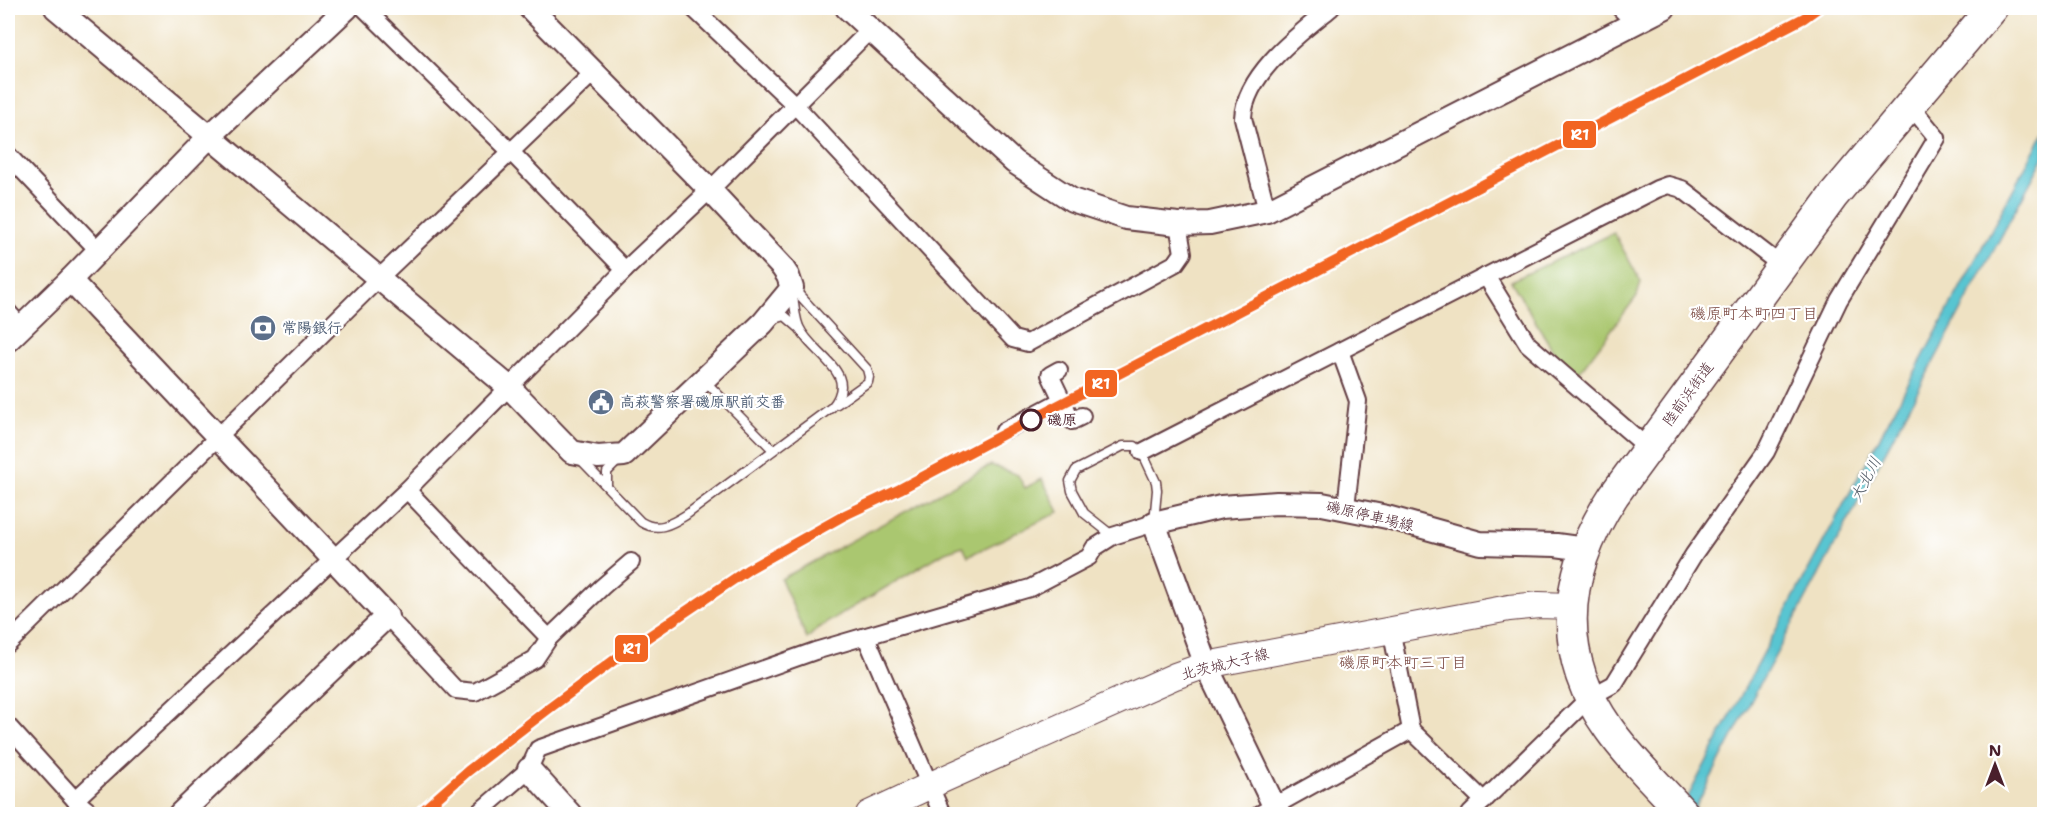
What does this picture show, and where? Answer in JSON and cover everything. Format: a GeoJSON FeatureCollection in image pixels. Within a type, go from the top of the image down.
{"type":"FeatureCollection","features":[{"type":"Feature","properties":{"kind":"highway","name":"陸前浜街道"},"geometry":{"type":"LineString","coordinates":[[1684,814],[1610,731],[1590,698],[1572,647],[1571,606],[1585,549],[1604,509],[1834,195],[1992,8]]}},
{"type":"Feature","properties":{"kind":"main road","name":"北茨城大子線"},"geometry":{"type":"LineString","coordinates":[[869,814],[1175,676],[1206,665],[1509,608],[1539,605],[1571,606]]}},
{"type":"Feature","properties":{"kind":"street"},"geometry":{"type":"LineString","coordinates":[[56,8],[510,388],[572,452],[598,457],[624,455],[763,323],[792,288],[789,276],[782,267],[710,190],[530,8]]}},
{"type":"Feature","properties":{"kind":"street"},"geometry":{"type":"LineString","coordinates":[[12,326],[70,280],[209,137],[347,8]]}},
{"type":"Feature","properties":{"kind":"street"},"geometry":{"type":"LineString","coordinates":[[364,8],[510,151],[625,270]]}},
{"type":"Feature","properties":{"kind":"street"},"geometry":{"type":"LineString","coordinates":[[693,8],[795,105],[1013,339],[1028,344],[1176,264],[1183,253],[1178,224]]}},
{"type":"Feature","properties":{"kind":"street"},"geometry":{"type":"LineString","coordinates":[[847,8],[1014,162],[1072,200],[1126,218],[1178,224],[1210,223],[1267,212],[1664,8]]}},
{"type":"Feature","properties":{"kind":"street"},"geometry":{"type":"LineString","coordinates":[[1267,212],[1243,118],[1244,105],[1254,84],[1272,61],[1297,36],[1331,8]]}},
{"type":"Feature","properties":{"kind":"street"},"geometry":{"type":"LineString","coordinates":[[1620,8],[1636,24]]}},
{"type":"Feature","properties":{"kind":"street"},"geometry":{"type":"LineString","coordinates":[[75,800],[407,490],[625,270],[710,190],[871,29]]}},
{"type":"Feature","properties":{"kind":"street"},"geometry":{"type":"LineString","coordinates":[[8,644],[510,151],[594,72]]}},
{"type":"Feature","properties":{"kind":"street"},"geometry":{"type":"LineString","coordinates":[[1470,814],[1590,698],[1614,684],[1694,554],[1766,452],[1839,300],[1937,138],[1910,105]]}},
{"type":"Feature","properties":{"kind":"street"},"geometry":{"type":"LineString","coordinates":[[8,155],[98,250]]}},
{"type":"Feature","properties":{"kind":"street"},"geometry":{"type":"LineString","coordinates":[[1142,452],[1657,189],[1668,186],[1682,189],[1782,266]]}},
{"type":"Feature","properties":{"kind":"street"},"geometry":{"type":"LineString","coordinates":[[1486,276],[1528,344],[1648,448]]}},
{"type":"Feature","properties":{"kind":"street"},"geometry":{"type":"LineString","coordinates":[[70,280],[456,690],[475,692],[535,659],[549,638],[631,562]]}},
{"type":"Feature","properties":{"kind":"street"},"geometry":{"type":"LineString","coordinates":[[1340,351],[1358,401],[1346,507]]}},
{"type":"Feature","properties":{"kind":"street"},"geometry":{"type":"LineString","coordinates":[[1057,374],[1062,400],[1078,416]]}},
{"type":"Feature","properties":{"kind":"street"},"geometry":{"type":"LineString","coordinates":[[1004,431],[1062,400]]}},
{"type":"Feature","properties":{"kind":"street"},"geometry":{"type":"LineString","coordinates":[[407,490],[549,638]]}},
{"type":"Feature","properties":{"kind":"street","name":"磯原停車場線"},"geometry":{"type":"LineString","coordinates":[[1154,523],[1221,507],[1277,503],[1322,504],[1387,517],[1480,543],[1556,545],[1585,549]]}},
{"type":"Feature","properties":{"kind":"street"},"geometry":{"type":"LineString","coordinates":[[477,814],[529,770],[538,749],[548,744],[611,724],[815,651],[866,638],[1030,588],[1089,557],[1094,548],[1113,536],[1154,523],[1206,665],[1271,812],[1411,730]]}},
{"type":"Feature","properties":{"kind":"street"},"geometry":{"type":"LineString","coordinates":[[180,814],[387,616]]}},
{"type":"Feature","properties":{"kind":"street"},"geometry":{"type":"LineString","coordinates":[[1391,629],[1411,730],[1484,801]]}},
{"type":"Feature","properties":{"kind":"street"},"geometry":{"type":"LineString","coordinates":[[866,638],[942,814]]}},
{"type":"Feature","properties":{"kind":"street"},"geometry":{"type":"LineString","coordinates":[[8,726],[75,800],[92,814]]}},
{"type":"Feature","properties":{"kind":"street"},"geometry":{"type":"LineString","coordinates":[[529,770],[570,814]]}},
{"type":"Feature","properties":{"kind":"lane"},"geometry":{"type":"LineString","coordinates":[[792,288],[800,328]]}},
{"type":"Feature","properties":{"kind":"lane"},"geometry":{"type":"LineString","coordinates":[[572,452],[640,522],[652,527],[665,527],[686,515],[868,382],[867,369],[792,288]]}},
{"type":"Feature","properties":{"kind":"lane"},"geometry":{"type":"LineString","coordinates":[[763,323],[785,316],[800,328],[841,378],[840,398],[832,407]]}},
{"type":"Feature","properties":{"kind":"lane"},"geometry":{"type":"LineString","coordinates":[[704,380],[773,450]]}},
{"type":"Feature","properties":{"kind":"lane"},"geometry":{"type":"LineString","coordinates":[[1113,536],[1084,513],[1072,491],[1070,481],[1076,470],[1123,446],[1135,446],[1142,452],[1156,482],[1154,523]]}},
{"type":"Feature","properties":{"kind":"lane"},"geometry":{"type":"LineString","coordinates":[[607,486],[606,472],[624,455]]}},
{"type":"Feature","properties":{"kind":"green space"},"geometry":{"type":"Polygon","coordinates":[[[1614,233],[1641,282],[1637,296],[1572,382],[1511,281],[1614,233]]]}},
{"type":"Feature","properties":{"kind":"green space"},"geometry":{"type":"Polygon","coordinates":[[[991,465],[1018,475],[1025,488],[1042,479],[1059,512],[968,556],[963,546],[945,552],[818,628],[807,639],[781,579],[991,465]]]}},
{"type":"Feature","properties":{"kind":"water","name":"大北川"},"geometry":{"type":"Polygon","coordinates":[[[2044,132],[2044,157],[1692,814],[1679,814],[1749,680],[2044,132]]]}},
{"type":"Feature","properties":{"kind":"transit line","name":"R1"},"geometry":{"type":"LineString","coordinates":[[419,814],[468,771],[617,658],[749,569],[845,515],[900,489],[1804,18],[1818,8]]}},
{"type":"Feature","properties":{"kind":"place","name":"常陽銀行"},"geometry":{"type":"Point","coordinates":[263,328]}},
{"type":"Feature","properties":{"kind":"place","name":"高萩警察署磯原駅前交番"},"geometry":{"type":"Point","coordinates":[601,402]}},
{"type":"Feature","properties":{"kind":"place","name":"磯原"},"geometry":{"type":"Point","coordinates":[1031,420]}},
{"type":"Feature","properties":{"kind":"district","name":"磯原町本町四丁目"},"geometry":{"type":"Point","coordinates":[1754,313]}},
{"type":"Feature","properties":{"kind":"district","name":"磯原町本町三丁目"},"geometry":{"type":"Point","coordinates":[1403,662]}}]}
